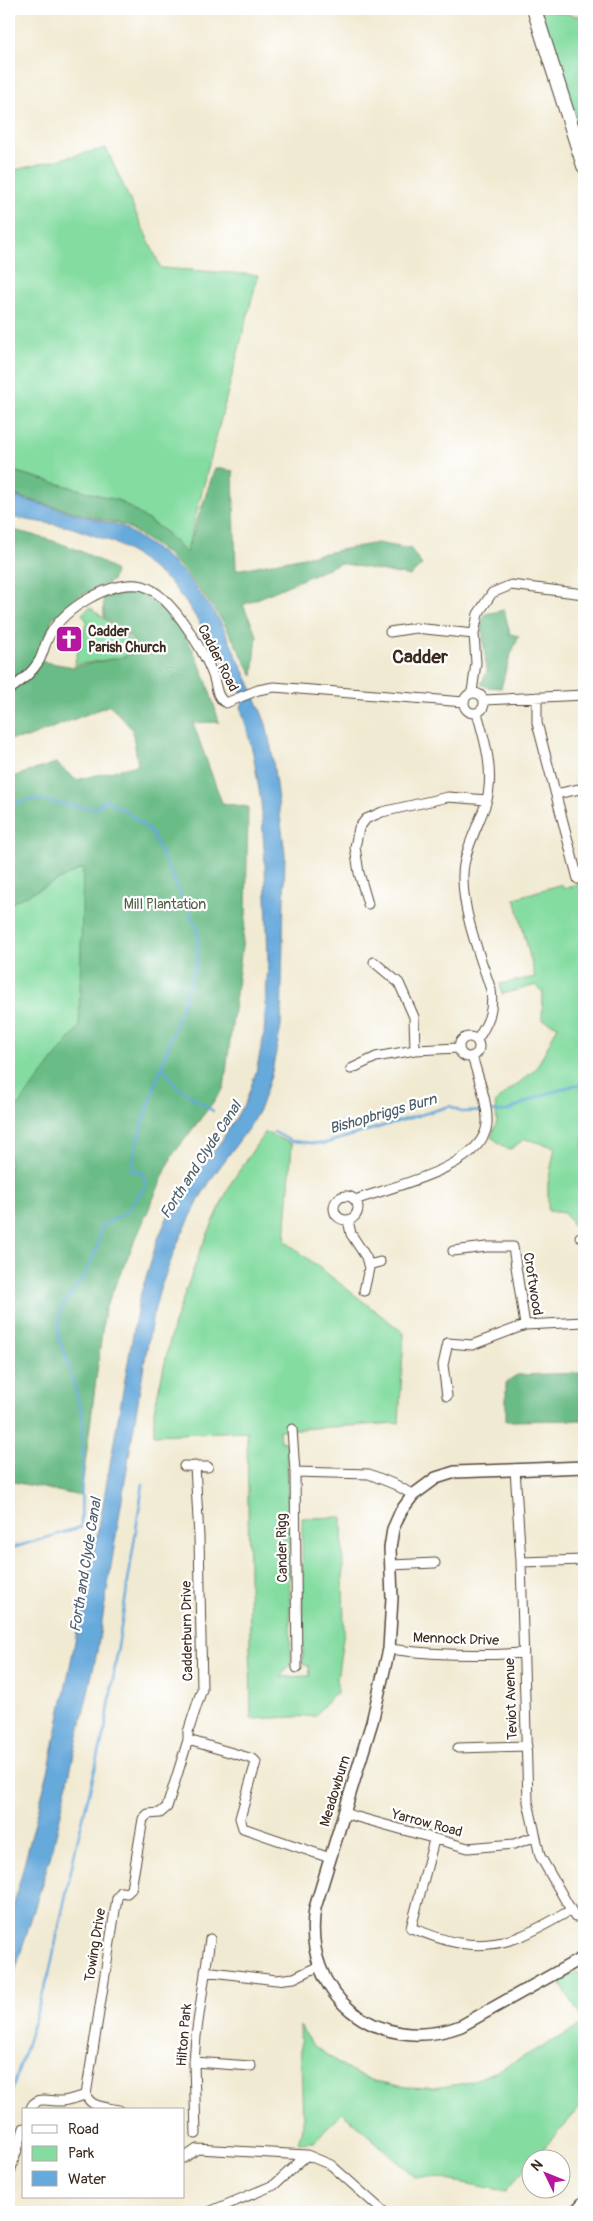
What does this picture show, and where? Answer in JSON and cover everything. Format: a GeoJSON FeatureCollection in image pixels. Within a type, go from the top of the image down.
{"type":"FeatureCollection","features":[{"type":"Feature","properties":{"kind":"main road"},"geometry":{"type":"LineString","coordinates":[[534,9],[584,166]]}},
{"type":"Feature","properties":{"kind":"street"},"geometry":{"type":"LineString","coordinates":[[472,692],[481,695],[484,700],[482,709],[477,713],[467,711],[464,702],[466,696],[472,692],[476,663],[474,634],[478,614],[492,593],[511,584],[584,594]]}},
{"type":"Feature","properties":{"kind":"street","name":"Cadder Road"},"geometry":{"type":"LineString","coordinates":[[9,690],[25,679],[39,661],[50,633],[66,615],[111,588],[124,585],[140,585],[153,591],[172,608],[193,636],[213,674],[218,694],[222,701],[226,703],[258,690],[274,687],[464,702]]}},
{"type":"Feature","properties":{"kind":"street"},"geometry":{"type":"LineString","coordinates":[[390,632],[415,628],[474,634]]}},
{"type":"Feature","properties":{"kind":"street"},"geometry":{"type":"LineString","coordinates":[[484,700],[584,695]]}},
{"type":"Feature","properties":{"kind":"street"},"geometry":{"type":"LineString","coordinates":[[537,697],[537,723],[578,880]]}},
{"type":"Feature","properties":{"kind":"street"},"geometry":{"type":"LineString","coordinates":[[472,1056],[478,1050],[477,1040],[489,1022],[493,1004],[491,990],[466,906],[463,874],[471,844],[487,800],[489,768],[484,738],[477,713]]}},
{"type":"Feature","properties":{"kind":"street"},"geometry":{"type":"LineString","coordinates":[[556,794],[584,788]]}},
{"type":"Feature","properties":{"kind":"street"},"geometry":{"type":"LineString","coordinates":[[368,904],[359,873],[355,847],[358,828],[366,818],[382,812],[448,797],[487,800]]}},
{"type":"Feature","properties":{"kind":"street"},"geometry":{"type":"LineString","coordinates":[[374,962],[399,983],[414,1018],[415,1050]]}},
{"type":"Feature","properties":{"kind":"street"},"geometry":{"type":"LineString","coordinates":[[472,1056],[464,1055],[459,1048],[460,1042],[465,1037],[477,1040]]}},
{"type":"Feature","properties":{"kind":"street"},"geometry":{"type":"LineString","coordinates":[[351,1069],[376,1057],[415,1050],[459,1048]]}},
{"type":"Feature","properties":{"kind":"street"},"geometry":{"type":"LineString","coordinates":[[356,1200],[358,1210],[354,1217],[348,1220],[336,1216],[333,1207],[334,1203],[344,1195],[356,1200],[426,1176],[456,1162],[478,1145],[487,1125],[485,1101],[472,1056]]}},
{"type":"Feature","properties":{"kind":"street"},"geometry":{"type":"LineString","coordinates":[[348,1220],[351,1234],[366,1257],[368,1265],[364,1291]]}},
{"type":"Feature","properties":{"kind":"street","name":"Croftwood"},"geometry":{"type":"LineString","coordinates":[[453,1251],[486,1247],[513,1247],[526,1325]]}},
{"type":"Feature","properties":{"kind":"street"},"geometry":{"type":"LineString","coordinates":[[368,1265],[380,1262]]}},
{"type":"Feature","properties":{"kind":"street"},"geometry":{"type":"LineString","coordinates":[[447,1396],[443,1365],[448,1343],[472,1345],[526,1325],[584,1322]]}},
{"type":"Feature","properties":{"kind":"street","name":"Cander Rigg"},"geometry":{"type":"LineString","coordinates":[[292,1429],[295,1472],[297,1668]]}},
{"type":"Feature","properties":{"kind":"street"},"geometry":{"type":"LineString","coordinates":[[184,1466],[208,1466]]}},
{"type":"Feature","properties":{"kind":"street","name":"Cadderburn Drive"},"geometry":{"type":"LineString","coordinates":[[188,1740],[188,1732],[202,1689],[199,1537],[195,1466]]}},
{"type":"Feature","properties":{"kind":"street","name":"Meadowburn"},"geometry":{"type":"LineString","coordinates":[[584,1467],[455,1472],[436,1478],[413,1495],[401,1511],[393,1529],[389,1649],[374,1713],[315,1908],[313,1926],[314,1945],[319,1966],[336,1997],[358,2017],[384,2030],[417,2035],[440,2033],[461,2026],[584,1957]]}},
{"type":"Feature","properties":{"kind":"street","name":"Teviot Avenue"},"geometry":{"type":"LineString","coordinates":[[434,1840],[411,1928],[457,1943],[480,1946],[504,1943],[573,1913],[540,1856],[534,1837],[528,1802],[521,1562],[515,1469]]}},
{"type":"Feature","properties":{"kind":"street"},"geometry":{"type":"LineString","coordinates":[[295,1472],[369,1474],[396,1485],[413,1495]]}},
{"type":"Feature","properties":{"kind":"street"},"geometry":{"type":"LineString","coordinates":[[521,1562],[584,1560]]}},
{"type":"Feature","properties":{"kind":"street"},"geometry":{"type":"LineString","coordinates":[[391,1565],[435,1563]]}},
{"type":"Feature","properties":{"kind":"street","name":"Mennock Drive"},"geometry":{"type":"LineString","coordinates":[[389,1649],[427,1654],[475,1656],[523,1653]]}},
{"type":"Feature","properties":{"kind":"street"},"geometry":{"type":"LineString","coordinates":[[188,1740],[255,1760],[256,1765],[240,1818],[244,1828],[330,1858]]}},
{"type":"Feature","properties":{"kind":"street","name":"Towing Drive"},"geometry":{"type":"LineString","coordinates":[[86,2095],[117,1898],[121,1892],[127,1893],[131,1889],[143,1819],[151,1812],[160,1814],[167,1807],[188,1740]]}},
{"type":"Feature","properties":{"kind":"street"},"geometry":{"type":"LineString","coordinates":[[458,1748],[527,1746]]}},
{"type":"Feature","properties":{"kind":"street","name":"Yarrow Road"},"geometry":{"type":"LineString","coordinates":[[343,1813],[468,1848],[514,1844],[534,1837]]}},
{"type":"Feature","properties":{"kind":"street","name":"Hilton Park"},"geometry":{"type":"LineString","coordinates":[[197,2141],[194,2062],[210,1939]]}},
{"type":"Feature","properties":{"kind":"street"},"geometry":{"type":"LineString","coordinates":[[205,1971],[276,1980],[294,1978],[319,1966]]}},
{"type":"Feature","properties":{"kind":"street"},"geometry":{"type":"LineString","coordinates":[[194,2062],[251,2066]]}},
{"type":"Feature","properties":{"kind":"street"},"geometry":{"type":"LineString","coordinates":[[31,2108],[32,2104],[39,2099],[61,2101],[86,2095],[94,2105],[108,2108]]}},
{"type":"Feature","properties":{"kind":"street"},"geometry":{"type":"LineString","coordinates":[[9,2175],[22,2134]]}},
{"type":"Feature","properties":{"kind":"street"},"geometry":{"type":"LineString","coordinates":[[185,2157],[197,2141],[308,2155],[331,2165],[384,2212]]}},
{"type":"Feature","properties":{"kind":"street"},"geometry":{"type":"LineString","coordinates":[[209,2212],[274,2185],[308,2155]]}},
{"type":"Feature","properties":{"kind":"street"},"geometry":{"type":"LineString","coordinates":[[575,2212],[584,2202]]}},
{"type":"Feature","properties":{"kind":"green space"},"geometry":{"type":"Polygon","coordinates":[[[538,9],[584,17],[584,156],[538,9]]]}},
{"type":"Feature","properties":{"kind":"green space"},"geometry":{"type":"Polygon","coordinates":[[[106,148],[161,268],[258,275],[186,554],[167,533],[120,501],[9,470],[9,160],[11,171],[106,148]]]}},
{"type":"Feature","properties":{"kind":"green space"},"geometry":{"type":"Polygon","coordinates":[[[215,468],[233,471],[236,570],[377,543],[411,549],[422,565],[410,576],[340,563],[243,605],[257,635],[253,676],[222,620],[187,574],[166,553],[126,526],[9,494],[9,470],[120,501],[167,533],[186,553],[215,468]]]}},
{"type":"Feature","properties":{"kind":"green space","name":"Mill Plantation"},"geometry":{"type":"Polygon","coordinates":[[[9,529],[78,550],[115,571],[112,581],[76,598],[52,619],[39,661],[74,667],[127,656],[134,647],[131,638],[104,617],[103,595],[124,586],[145,596],[162,608],[176,623],[198,660],[219,722],[193,723],[222,803],[248,807],[246,915],[224,1088],[172,1156],[105,1309],[81,1496],[9,1481],[9,1117],[79,1027],[83,868],[9,904],[9,778],[56,763],[76,780],[138,765],[132,729],[110,705],[27,738],[9,739],[9,529]]]}},
{"type":"Feature","properties":{"kind":"green space","name":"Cadder Parish Church"},"geometry":{"type":"Polygon","coordinates":[[[90,607],[130,640],[132,648],[125,657],[74,665],[87,621],[82,614],[90,607]]]}},
{"type":"Feature","properties":{"kind":"green space"},"geometry":{"type":"Polygon","coordinates":[[[504,610],[510,634],[519,636],[509,659],[501,688],[486,687],[481,684],[487,672],[481,623],[485,614],[504,610]]]}},
{"type":"Feature","properties":{"kind":"green space"},"geometry":{"type":"Polygon","coordinates":[[[9,845],[86,867],[92,1032],[9,1190],[9,845]]]}},
{"type":"Feature","properties":{"kind":"green space"},"geometry":{"type":"Polygon","coordinates":[[[584,882],[584,1181],[578,1231],[564,1213],[548,1211],[548,1183],[555,1147],[525,1139],[509,1150],[491,1137],[497,1122],[495,1102],[536,1069],[558,1026],[542,1019],[543,993],[536,985],[502,994],[500,984],[535,977],[515,898],[562,884],[564,889],[584,882]]]}},
{"type":"Feature","properties":{"kind":"green space"},"geometry":{"type":"Polygon","coordinates":[[[265,1132],[292,1144],[285,1241],[404,1333],[399,1423],[279,1430],[280,1441],[287,1443],[291,1665],[280,1677],[310,1676],[309,1666],[303,1665],[302,1518],[342,1517],[344,1631],[337,1679],[337,1693],[333,1695],[315,1716],[251,1719],[247,1431],[154,1435],[154,1410],[173,1327],[200,1251],[231,1183],[265,1132]]]}},
{"type":"Feature","properties":{"kind":"green space"},"geometry":{"type":"Polygon","coordinates":[[[584,1373],[584,1420],[506,1421],[506,1382],[517,1375],[584,1373]]]}},
{"type":"Feature","properties":{"kind":"green space"},"geometry":{"type":"Polygon","coordinates":[[[578,1972],[584,1983],[584,2022],[559,1981],[578,1972]]]}},
{"type":"Feature","properties":{"kind":"green space"},"geometry":{"type":"Polygon","coordinates":[[[584,2024],[584,2103],[544,2148],[520,2148],[520,2175],[506,2191],[432,2177],[415,2177],[342,2112],[315,2142],[298,2143],[303,2124],[300,2026],[313,2045],[350,2071],[374,2081],[406,2087],[435,2088],[466,2083],[495,2072],[584,2024]]]}},
{"type":"Feature","properties":{"kind":"water"},"geometry":{"type":"Polygon","coordinates":[[[9,495],[123,527],[163,554],[186,575],[220,621],[250,684],[266,724],[272,753],[285,854],[281,1027],[271,1076],[260,1108],[250,1126],[201,1196],[178,1242],[160,1289],[152,1319],[97,1652],[53,1848],[9,1991],[9,1923],[49,1768],[101,1515],[139,1300],[157,1241],[171,1209],[222,1140],[246,1101],[256,1072],[264,1035],[268,962],[261,802],[253,753],[241,708],[243,700],[238,683],[188,605],[170,582],[135,555],[113,542],[70,527],[9,517],[9,495]]]}},
{"type":"Feature","properties":{"kind":"waterway","name":"Bishopbriggs Burn"},"geometry":{"type":"LineString","coordinates":[[9,805],[32,799],[95,809],[106,799],[132,816],[151,832],[198,930],[197,961],[162,1065],[176,1086],[213,1111]]}},
{"type":"Feature","properties":{"kind":"waterway","name":"Forth and Clyde Canal"},"geometry":{"type":"LineString","coordinates":[[9,1549],[81,1527],[83,1418],[68,1363],[58,1336],[60,1309],[87,1271],[99,1243],[100,1227],[127,1212],[146,1185],[142,1172],[132,1171],[137,1141],[162,1065]]}},
{"type":"Feature","properties":{"kind":"waterway","name":"Bishopbriggs Burn"},"geometry":{"type":"LineString","coordinates":[[274,1132],[291,1141],[323,1144],[450,1106],[461,1112],[507,1111],[537,1097],[575,1085],[584,1085]]}},
{"type":"Feature","properties":{"kind":"waterway"},"geometry":{"type":"LineString","coordinates":[[9,2100],[49,1974],[77,1842],[106,1725],[143,1484]]}},
{"type":"Feature","properties":{"kind":"place","name":"Cadder Parish Church"},"geometry":{"type":"Point","coordinates":[69,639]}},
{"type":"Feature","properties":{"kind":"district","name":"Cadder"},"geometry":{"type":"Point","coordinates":[420,657]}}]}
